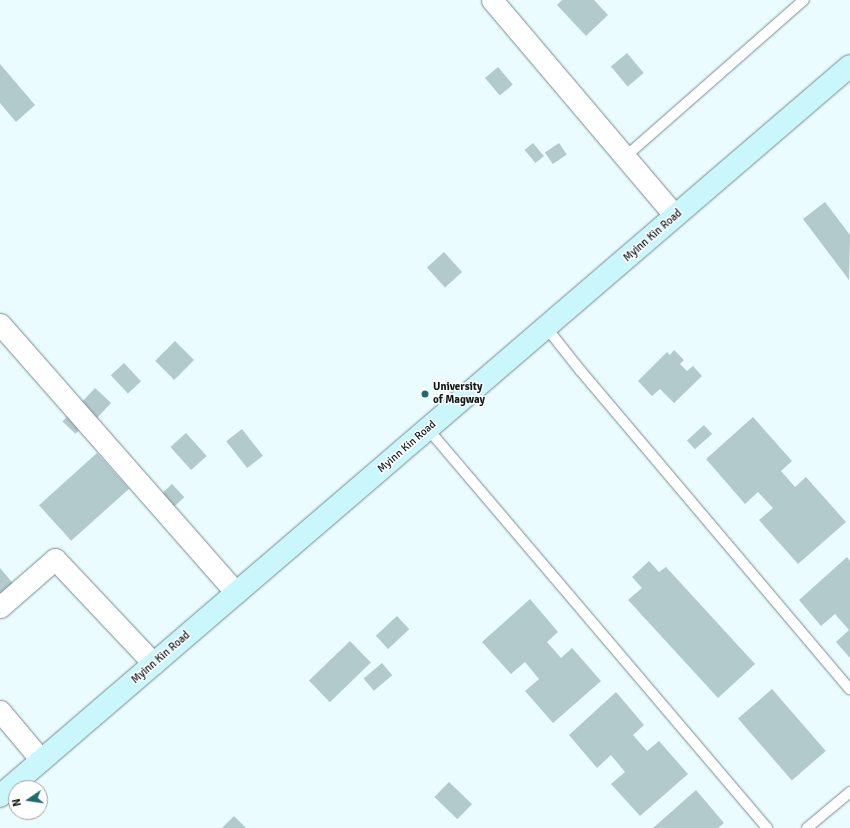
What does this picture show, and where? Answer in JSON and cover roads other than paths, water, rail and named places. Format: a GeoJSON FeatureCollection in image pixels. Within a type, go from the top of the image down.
{"type":"FeatureCollection","features":[{"type":"Feature","properties":{"kind":"street"},"geometry":{"type":"LineString","coordinates":[[492,0],[675,216]]}},
{"type":"Feature","properties":{"kind":"street","name":"Myinn Kin Road"},"geometry":{"type":"LineString","coordinates":[[0,796],[850,66]]}},
{"type":"Feature","properties":{"kind":"street"},"geometry":{"type":"LineString","coordinates":[[0,324],[236,593]]}},
{"type":"Feature","properties":{"kind":"street"},"geometry":{"type":"LineString","coordinates":[[0,607],[55,559],[154,664]]}},
{"type":"Feature","properties":{"kind":"street"},"geometry":{"type":"LineString","coordinates":[[0,710],[41,760]]}},
{"type":"Feature","properties":{"kind":"lane"},"geometry":{"type":"LineString","coordinates":[[625,157],[804,0]]}},
{"type":"Feature","properties":{"kind":"lane"},"geometry":{"type":"LineString","coordinates":[[546,327],[850,689]]}},
{"type":"Feature","properties":{"kind":"lane"},"geometry":{"type":"LineString","coordinates":[[428,429],[767,828]]}},
{"type":"Feature","properties":{"kind":"lane"},"geometry":{"type":"LineString","coordinates":[[807,828],[850,792]]}},
{"type":"Feature","properties":{"kind":"place","name":"University of Magway"},"geometry":{"type":"Point","coordinates":[425,394]}}]}
